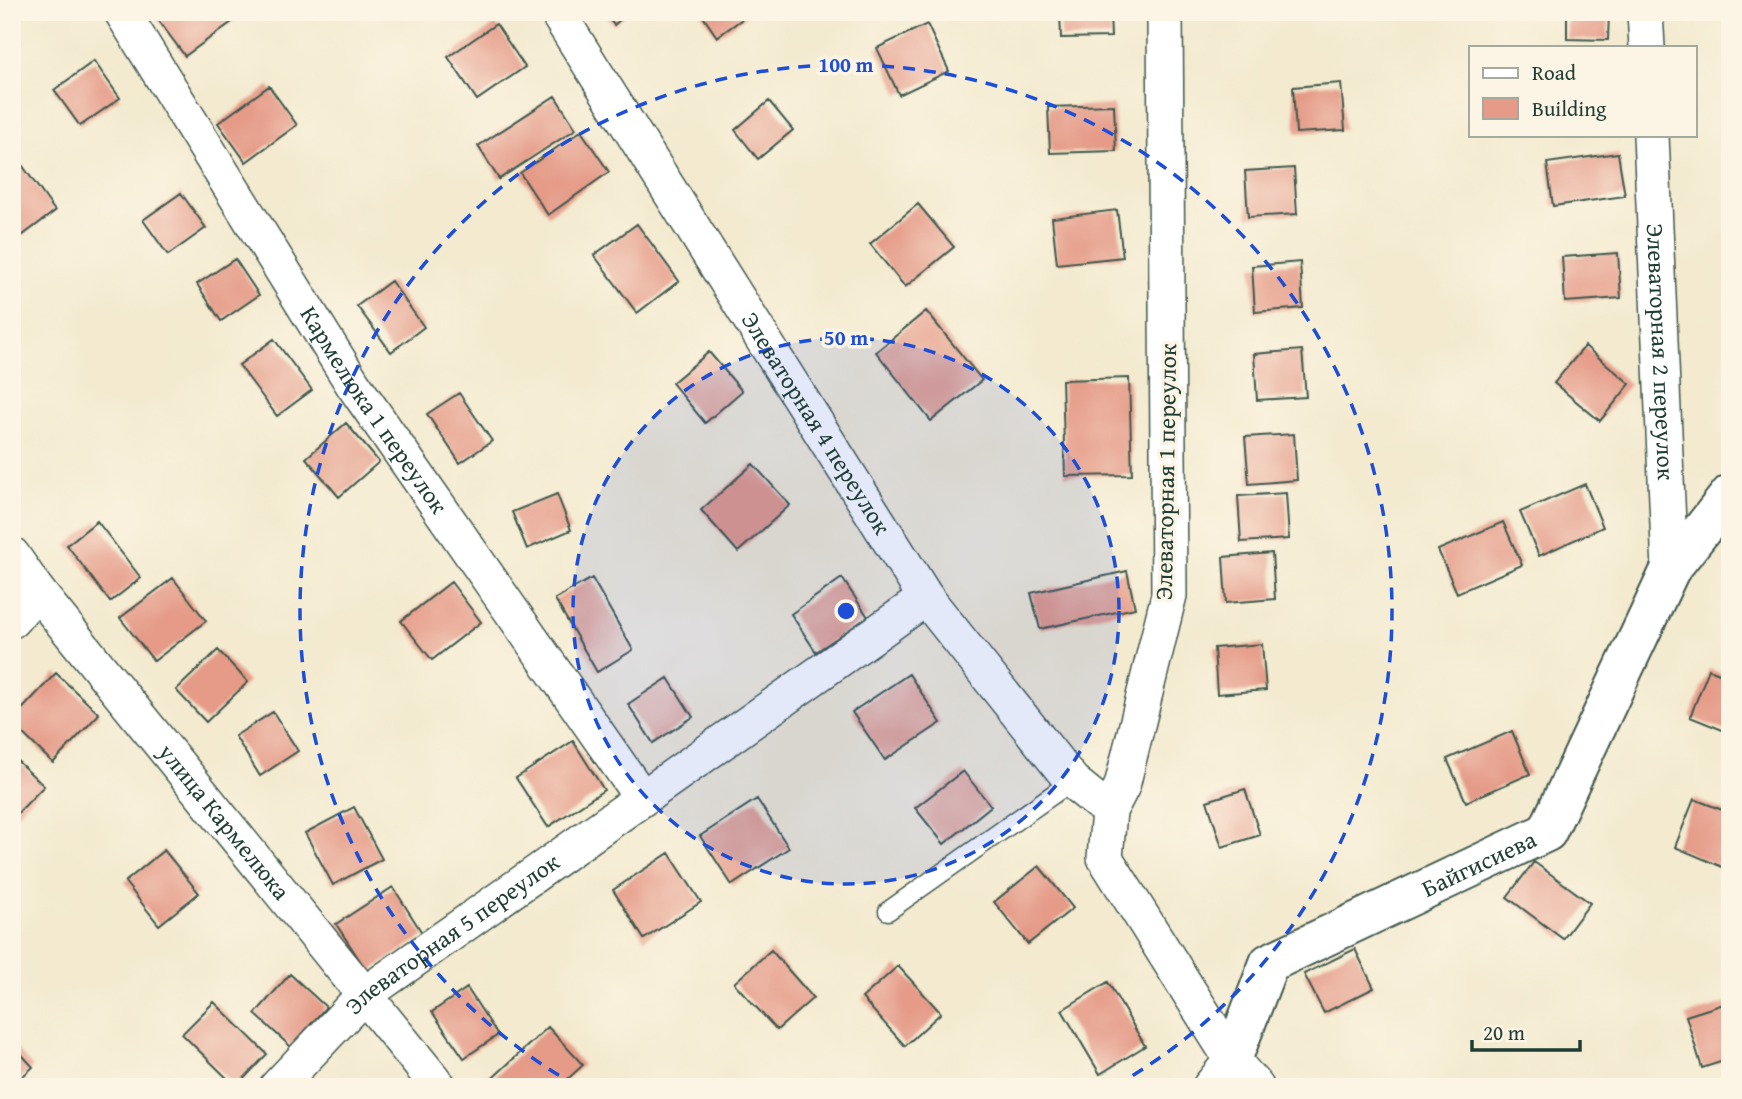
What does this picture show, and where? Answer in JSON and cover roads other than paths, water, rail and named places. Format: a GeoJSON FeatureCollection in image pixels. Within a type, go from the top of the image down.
{"type":"FeatureCollection","features":[{"type":"Feature","properties":{"kind":"street","name":"Кармелюка 1 переулок"},"geometry":{"type":"LineString","coordinates":[[122,12],[353,384],[642,798]]}},
{"type":"Feature","properties":{"kind":"street","name":"Элеваторная 4 переулок"},"geometry":{"type":"LineString","coordinates":[[557,12],[926,598],[1072,780],[1109,811]]}},
{"type":"Feature","properties":{"kind":"street","name":"Элеваторная 1 переулок"},"geometry":{"type":"LineString","coordinates":[[1165,12],[1169,595],[1122,786],[1109,811],[1105,858],[1233,1078]]}},
{"type":"Feature","properties":{"kind":"street"},"geometry":{"type":"LineString","coordinates":[[1645,12],[1647,46]]}},
{"type":"Feature","properties":{"kind":"street","name":"Элеваторная 2 переулок"},"geometry":{"type":"LineString","coordinates":[[1651,136],[1670,570]]}},
{"type":"Feature","properties":{"kind":"street","name":"Байгисиева"},"geometry":{"type":"LineString","coordinates":[[1233,1078],[1269,963],[1547,832],[1670,570],[1730,494]]}},
{"type":"Feature","properties":{"kind":"street","name":"улица Кармелюка"},"geometry":{"type":"LineString","coordinates":[[12,555],[37,592],[439,1087]]}},
{"type":"Feature","properties":{"kind":"street"},"geometry":{"type":"LineString","coordinates":[[12,620],[37,592]]}},
{"type":"Feature","properties":{"kind":"street","name":"Элеваторная 5 переулок"},"geometry":{"type":"LineString","coordinates":[[277,1087],[365,995],[926,598]]}},
{"type":"Feature","properties":{"kind":"lane"},"geometry":{"type":"LineString","coordinates":[[888,911],[1072,780]]}}]}
